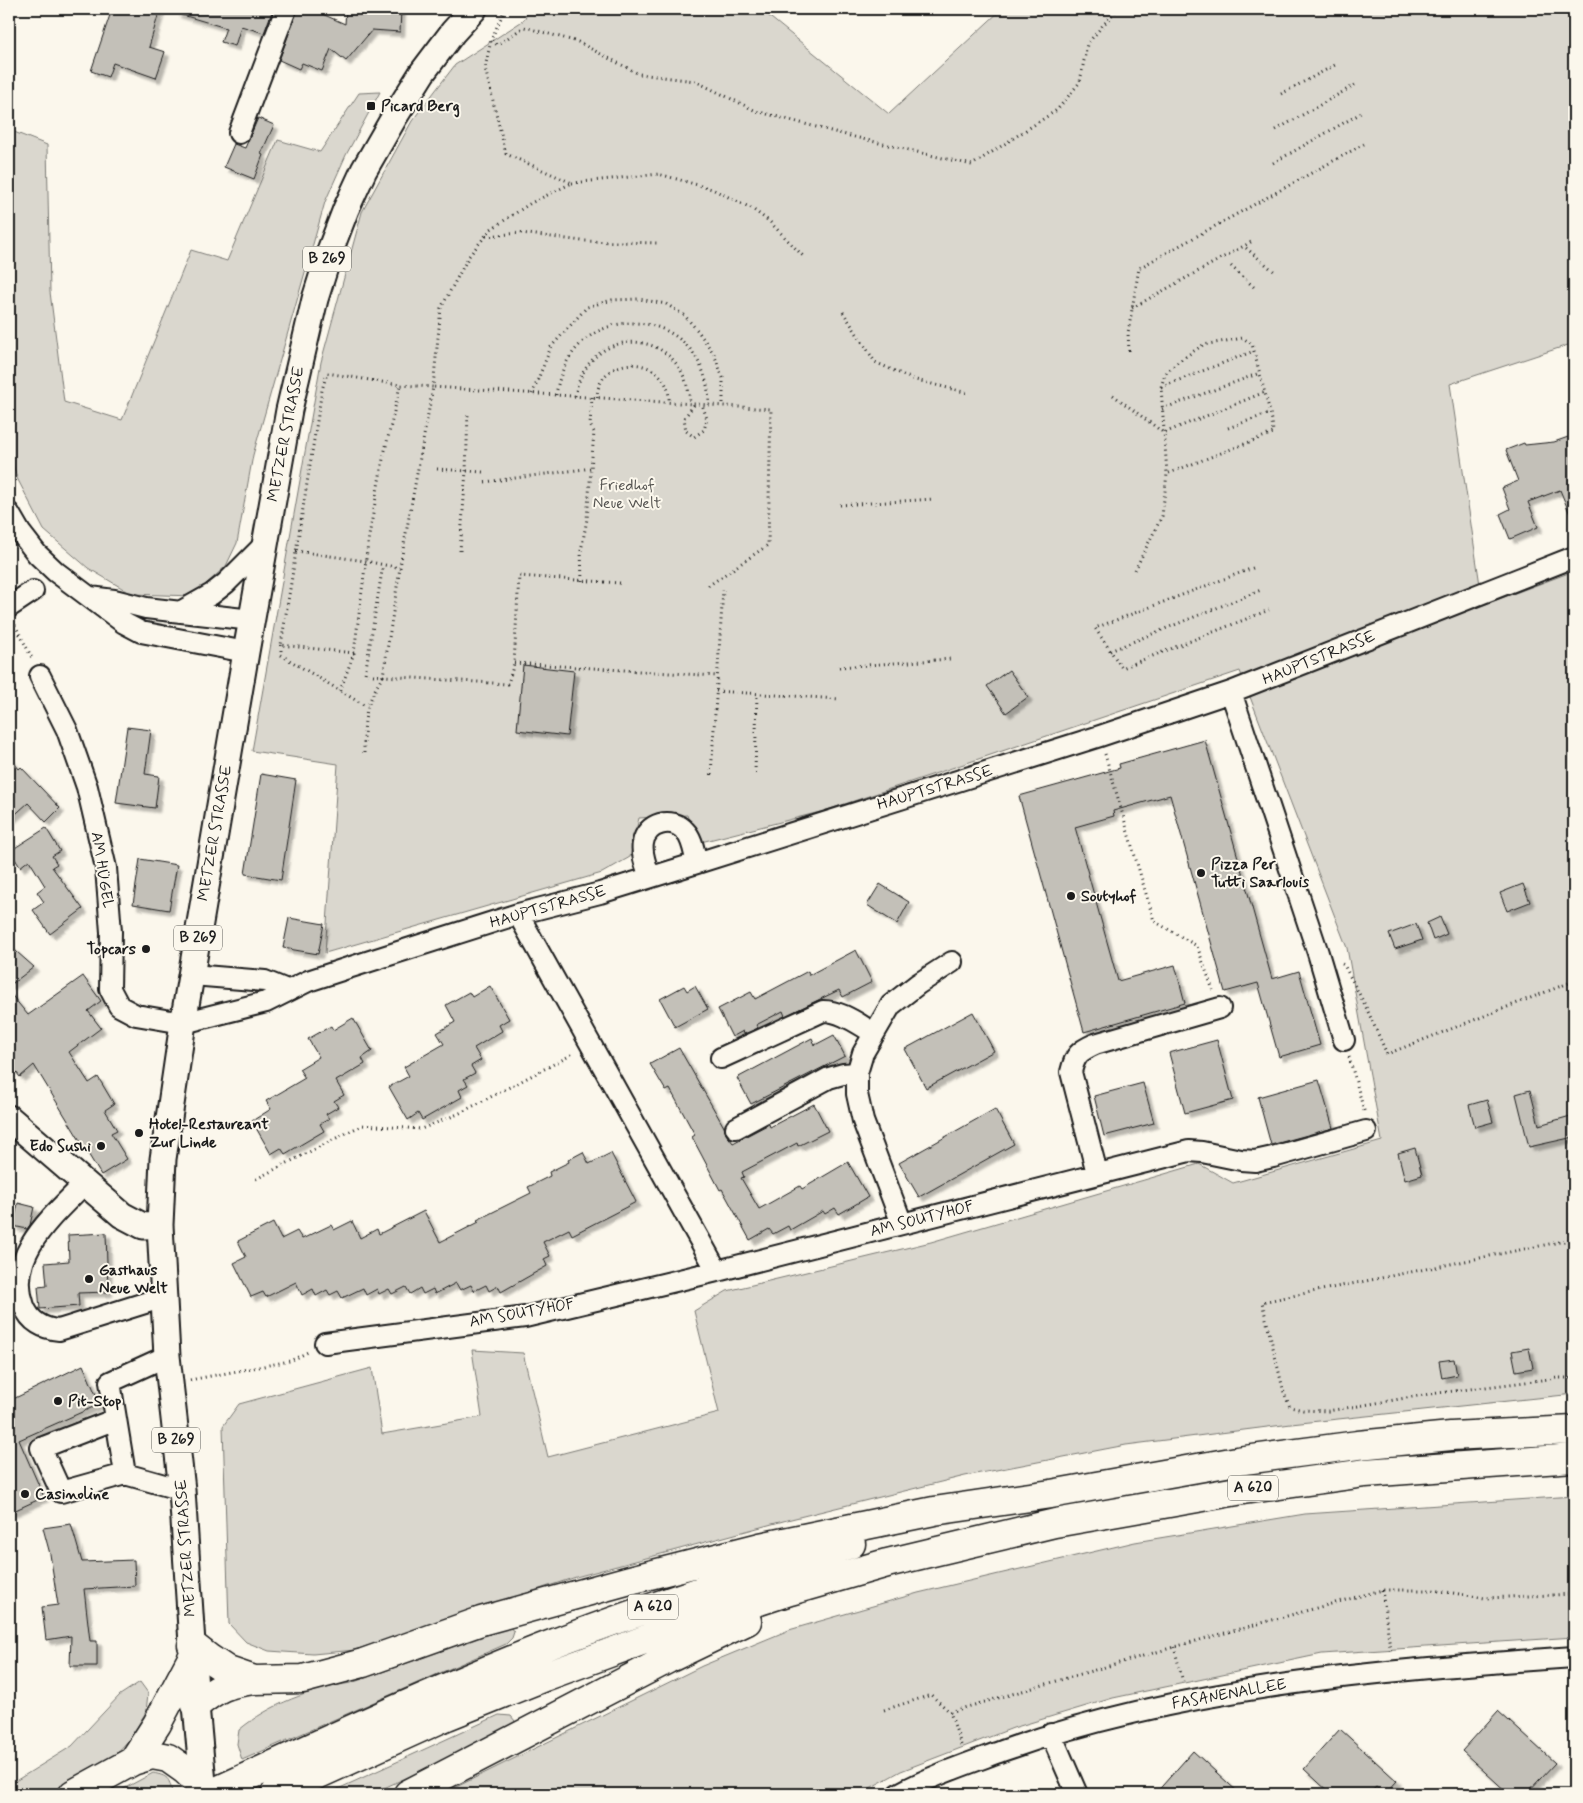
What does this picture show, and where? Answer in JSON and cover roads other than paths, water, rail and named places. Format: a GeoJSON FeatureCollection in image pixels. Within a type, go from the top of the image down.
{"type":"FeatureCollection","features":[{"type":"Feature","properties":{"kind":"highway","name":"A 620"},"geometry":{"type":"LineString","coordinates":[[206,1792],[270,1767],[439,1691],[540,1649],[664,1603],[780,1565],[888,1534],[1051,1494],[1237,1461],[1358,1445],[1451,1436],[1574,1430]]}},
{"type":"Feature","properties":{"kind":"highway","name":"A 620"},"geometry":{"type":"LineString","coordinates":[[278,1793],[447,1716],[544,1677],[655,1636],[790,1591],[936,1551],[1054,1523],[1243,1490],[1365,1473],[1574,1458]]}},
{"type":"Feature","properties":{"kind":"highway"},"geometry":{"type":"LineString","coordinates":[[196,1705],[215,1690],[230,1684],[254,1680],[303,1679],[363,1663],[481,1621],[760,1546],[934,1511],[1051,1494]]}},
{"type":"Feature","properties":{"kind":"highway"},"geometry":{"type":"LineString","coordinates":[[408,1794],[740,1623],[851,1579],[936,1551]]}},
{"type":"Feature","properties":{"kind":"highway"},"geometry":{"type":"LineString","coordinates":[[133,1761],[157,1724],[193,1650],[228,1671],[254,1680]]}},
{"type":"Feature","properties":{"kind":"highway"},"geometry":{"type":"LineString","coordinates":[[73,1794],[133,1761],[152,1755],[168,1758],[185,1770],[206,1792]]}},
{"type":"Feature","properties":{"kind":"main road","name":"METZER STRASSE"},"geometry":{"type":"LineString","coordinates":[[206,1792],[196,1705],[182,1490],[167,1356],[160,1225],[163,1159],[183,1023],[289,410],[315,299],[343,216],[364,170],[422,73],[474,9]]}},
{"type":"Feature","properties":{"kind":"main road"},"geometry":{"type":"LineString","coordinates":[[10,1121],[122,1215],[143,1226],[160,1225]]}},
{"type":"Feature","properties":{"kind":"street"},"geometry":{"type":"LineString","coordinates":[[239,133],[286,9]]}},
{"type":"Feature","properties":{"kind":"street"},"geometry":{"type":"LineString","coordinates":[[9,513],[20,532],[37,554],[56,572],[108,613],[141,632],[246,652]]}},
{"type":"Feature","properties":{"kind":"street"},"geometry":{"type":"LineString","coordinates":[[180,612],[212,594],[226,583],[265,544]]}},
{"type":"Feature","properties":{"kind":"street","name":"HAUPTSTRASSE"},"geometry":{"type":"LineString","coordinates":[[183,1023],[266,1002],[287,990],[332,973],[518,914],[697,863],[1100,736],[1231,692],[1574,557]]}},
{"type":"Feature","properties":{"kind":"street"},"geometry":{"type":"LineString","coordinates":[[11,614],[33,591]]}},
{"type":"Feature","properties":{"kind":"street"},"geometry":{"type":"LineString","coordinates":[[90,597],[114,600],[146,608],[252,620]]}},
{"type":"Feature","properties":{"kind":"street","name":"AM HÜGEL"},"geometry":{"type":"LineString","coordinates":[[40,676],[66,730],[87,787],[106,868],[111,932],[110,989],[119,1006],[136,1015],[183,1023]]}},
{"type":"Feature","properties":{"kind":"street"},"geometry":{"type":"LineString","coordinates":[[1231,692],[1318,953],[1344,1040]]}},
{"type":"Feature","properties":{"kind":"street"},"geometry":{"type":"LineString","coordinates":[[650,877],[644,860],[643,844],[645,836],[656,825],[672,823],[686,831],[690,838],[697,863]]}},
{"type":"Feature","properties":{"kind":"street"},"geometry":{"type":"LineString","coordinates":[[518,914],[717,1271]]}},
{"type":"Feature","properties":{"kind":"street"},"geometry":{"type":"LineString","coordinates":[[902,1224],[864,1121],[857,1094],[857,1073],[863,1053],[890,1005],[952,962]]}},
{"type":"Feature","properties":{"kind":"street"},"geometry":{"type":"LineString","coordinates":[[192,975],[265,981],[287,990]]}},
{"type":"Feature","properties":{"kind":"street"},"geometry":{"type":"LineString","coordinates":[[1097,1173],[1071,1072],[1074,1059],[1082,1050],[1095,1044],[1220,1008]]}},
{"type":"Feature","properties":{"kind":"street"},"geometry":{"type":"LineString","coordinates":[[721,1058],[823,1011],[833,1011],[843,1015],[874,1033]]}},
{"type":"Feature","properties":{"kind":"street"},"geometry":{"type":"LineString","coordinates":[[736,1128],[829,1078],[857,1073]]}},
{"type":"Feature","properties":{"kind":"street","name":"AM SOUTYHOF"},"geometry":{"type":"LineString","coordinates":[[325,1342],[525,1317],[717,1271],[1189,1150],[1241,1160],[1256,1160],[1366,1131]]}},
{"type":"Feature","properties":{"kind":"street"},"geometry":{"type":"LineString","coordinates":[[85,1183],[47,1223],[29,1248],[19,1271],[19,1292],[25,1309],[35,1323],[46,1329],[60,1330],[164,1297]]}},
{"type":"Feature","properties":{"kind":"street"},"geometry":{"type":"LineString","coordinates":[[125,1474],[110,1382],[167,1356]]}},
{"type":"Feature","properties":{"kind":"street"},"geometry":{"type":"LineString","coordinates":[[116,1419],[41,1448],[61,1492],[125,1474],[182,1490]]}},
{"type":"Feature","properties":{"kind":"street","name":"FASANENALLEE"},"geometry":{"type":"LineString","coordinates":[[898,1794],[968,1764],[1051,1734],[1120,1715],[1188,1701],[1303,1681],[1393,1671],[1574,1657]]}},
{"type":"Feature","properties":{"kind":"street"},"geometry":{"type":"LineString","coordinates":[[1051,1734],[1076,1794]]}},
{"type":"Feature","properties":{"kind":"place","name":"Picard Berg"},"geometry":{"type":"Point","coordinates":[371,106]}},
{"type":"Feature","properties":{"kind":"place","name":"Pizza Per Tutti Saarlouis"},"geometry":{"type":"Point","coordinates":[1201,873]}},
{"type":"Feature","properties":{"kind":"place","name":"Soutyhof"},"geometry":{"type":"Point","coordinates":[1071,896]}},
{"type":"Feature","properties":{"kind":"place","name":"Topcars"},"geometry":{"type":"Point","coordinates":[146,949]}},
{"type":"Feature","properties":{"kind":"place","name":"Hotel-Restaureant Zur Linde"},"geometry":{"type":"Point","coordinates":[139,1133]}},
{"type":"Feature","properties":{"kind":"place","name":"Edo Sushi"},"geometry":{"type":"Point","coordinates":[101,1146]}},
{"type":"Feature","properties":{"kind":"place","name":"Gasthaus Neue Welt"},"geometry":{"type":"Point","coordinates":[89,1279]}},
{"type":"Feature","properties":{"kind":"place","name":"Pit-Stop"},"geometry":{"type":"Point","coordinates":[58,1401]}},
{"type":"Feature","properties":{"kind":"place","name":"Casinoline"},"geometry":{"type":"Point","coordinates":[25,1494]}},
{"type":"Feature","properties":{"kind":"park label","name":"Friedhof Neue Welt"},"geometry":{"type":"Point","coordinates":[627,494]}}]}
